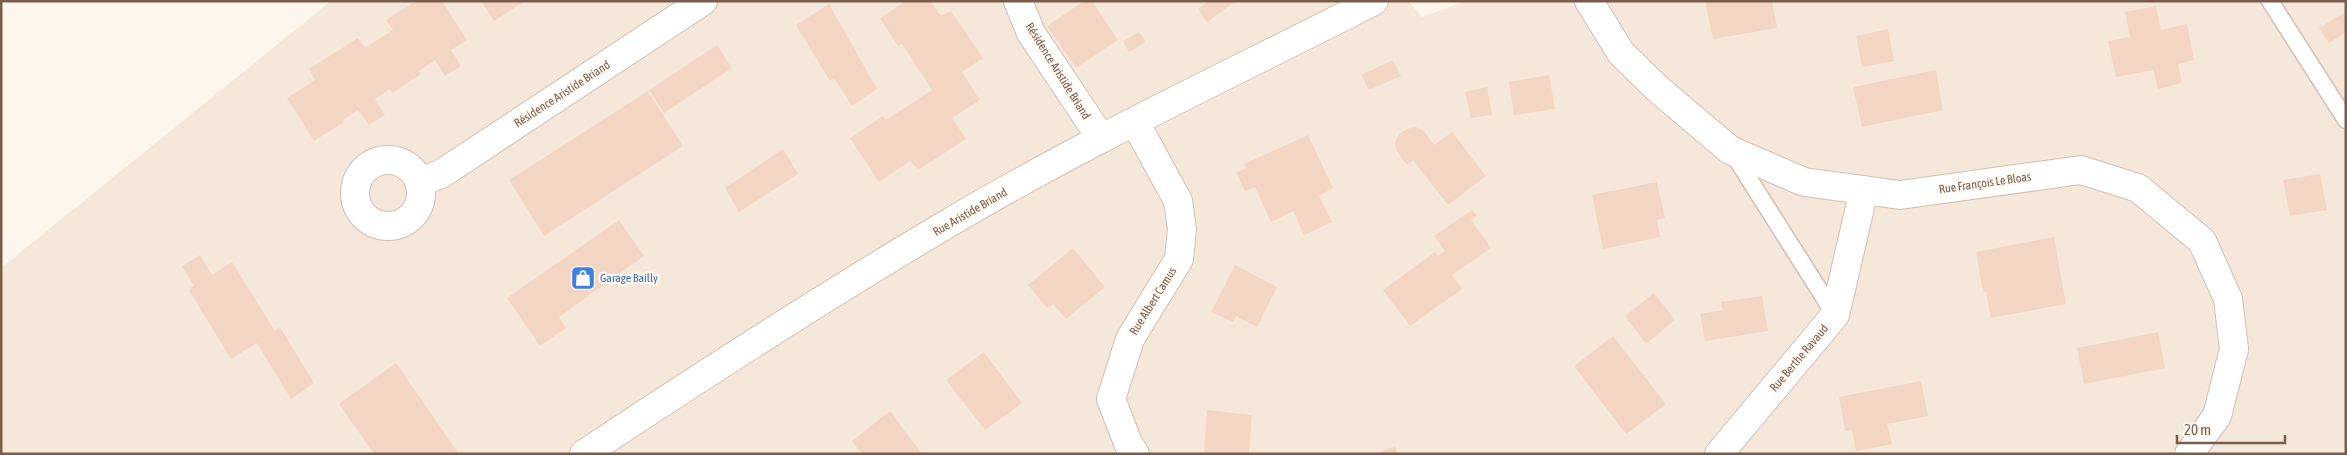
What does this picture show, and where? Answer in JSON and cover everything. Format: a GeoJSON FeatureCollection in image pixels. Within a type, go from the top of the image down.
{"type":"FeatureCollection","features":[{"type":"Feature","properties":{"kind":"street","name":"Résidence Aristide Briand"},"geometry":{"type":"LineString","coordinates":[[418,182],[441,174],[703,1]]}},
{"type":"Feature","properties":{"kind":"street","name":"Résidence Aristide Briand"},"geometry":{"type":"LineString","coordinates":[[1018,1],[1031,33],[1101,138]]}},
{"type":"Feature","properties":{"kind":"street","name":"Rue Aristide Briand"},"geometry":{"type":"LineString","coordinates":[[584,454],[744,349],[948,224],[1101,138],[1374,1]]}},
{"type":"Feature","properties":{"kind":"street","name":"Rue François Le Bloas"},"geometry":{"type":"LineString","coordinates":[[1589,1],[1621,53],[1659,90],[1730,150],[1804,182],[1900,195],[2081,170],[2138,188],[2202,241],[2228,299],[2234,349],[2217,416],[2189,454]]}},
{"type":"Feature","properties":{"kind":"street","name":"Rue Albert Camus"},"geometry":{"type":"LineString","coordinates":[[1125,450],[1111,399],[1130,340],[1179,259],[1182,229],[1178,201],[1136,122]]}},
{"type":"Feature","properties":{"kind":"street","name":"Rue Berthe Ravaud"},"geometry":{"type":"LineString","coordinates":[[1719,454],[1835,315],[1864,190]]}},
{"type":"Feature","properties":{"kind":"lane"},"geometry":{"type":"LineString","coordinates":[[2270,1],[2346,120]]}},
{"type":"Feature","properties":{"kind":"lane"},"geometry":{"type":"LineString","coordinates":[[1730,150],[1835,315]]}},
{"type":"Feature","properties":{"kind":"shaded area"},"geometry":{"type":"Polygon","coordinates":[[[331,1],[1408,1],[1422,17],[1466,1],[2346,1],[2346,454],[1,454],[1,268],[331,1]]]}},
{"type":"Feature","properties":{"kind":"building"},"geometry":{"type":"Polygon","coordinates":[[[416,1],[442,1],[467,40],[451,50],[461,66],[445,76],[435,60],[419,71],[421,74],[392,93],[390,89],[375,99],[385,115],[369,125],[358,110],[343,120],[344,122],[314,141],[287,98],[315,80],[309,69],[358,38],[365,48],[393,30],[386,20],[416,1]]]}},
{"type":"Feature","properties":{"kind":"building"},"geometry":{"type":"Polygon","coordinates":[[[481,1],[525,1],[494,21],[481,1]]]}},
{"type":"Feature","properties":{"kind":"building"},"geometry":{"type":"Polygon","coordinates":[[[906,1],[931,1],[941,16],[951,11],[983,58],[962,72],[980,100],[952,118],[966,139],[918,170],[910,161],[879,182],[850,138],[883,116],[886,120],[932,90],[902,44],[898,46],[880,18],[906,1]]]}},
{"type":"Feature","properties":{"kind":"building"},"geometry":{"type":"Polygon","coordinates":[[[1084,1],[1092,1],[1118,40],[1076,68],[1047,26],[1084,1]]]}},
{"type":"Feature","properties":{"kind":"building"},"geometry":{"type":"Polygon","coordinates":[[[1209,1],[1236,1],[1207,22],[1198,9],[1209,1]]]}},
{"type":"Feature","properties":{"kind":"building"},"geometry":{"type":"Polygon","coordinates":[[[1705,1],[1772,1],[1777,28],[1713,39],[1705,1]]]}},
{"type":"Feature","properties":{"kind":"building"},"geometry":{"type":"Polygon","coordinates":[[[829,4],[877,89],[852,106],[834,78],[830,81],[796,25],[829,4]]]}},
{"type":"Feature","properties":{"kind":"building"},"geometry":{"type":"Polygon","coordinates":[[[2156,6],[2161,30],[2187,24],[2194,60],[2178,64],[2182,83],[2158,89],[2153,70],[2116,77],[2108,41],[2130,37],[2125,12],[2156,6]]]}},
{"type":"Feature","properties":{"kind":"building"},"geometry":{"type":"Polygon","coordinates":[[[2344,13],[2346,32],[2329,43],[2319,28],[2344,13]]]}},
{"type":"Feature","properties":{"kind":"building"},"geometry":{"type":"Polygon","coordinates":[[[1888,29],[1894,61],[1862,67],[1856,36],[1888,29]]]}},
{"type":"Feature","properties":{"kind":"building"},"geometry":{"type":"Polygon","coordinates":[[[1139,32],[1146,42],[1129,52],[1123,41],[1139,32]]]}},
{"type":"Feature","properties":{"kind":"building"},"geometry":{"type":"Polygon","coordinates":[[[717,45],[732,68],[664,113],[649,90],[717,45]]]}},
{"type":"Feature","properties":{"kind":"building"},"geometry":{"type":"Polygon","coordinates":[[[1393,60],[1401,76],[1369,90],[1361,75],[1393,60]]]}},
{"type":"Feature","properties":{"kind":"building"},"geometry":{"type":"Polygon","coordinates":[[[1936,70],[1943,110],[1862,127],[1853,87],[1936,70]]]}},
{"type":"Feature","properties":{"kind":"building"},"geometry":{"type":"Polygon","coordinates":[[[1549,75],[1555,109],[1514,115],[1509,82],[1549,75]]]}},
{"type":"Feature","properties":{"kind":"building"},"geometry":{"type":"Polygon","coordinates":[[[1487,87],[1492,115],[1471,118],[1465,92],[1487,87]]]}},
{"type":"Feature","properties":{"kind":"building"},"geometry":{"type":"Polygon","coordinates":[[[648,91],[683,146],[544,236],[509,180],[648,91]]]}},
{"type":"Feature","properties":{"kind":"building"},"geometry":{"type":"Polygon","coordinates":[[[1416,127],[1424,131],[1434,145],[1452,132],[1486,176],[1448,205],[1413,160],[1407,165],[1396,150],[1395,142],[1399,134],[1407,129],[1416,127]]]}},
{"type":"Feature","properties":{"kind":"building"},"geometry":{"type":"Polygon","coordinates":[[[1308,135],[1333,188],[1319,196],[1332,222],[1304,235],[1293,211],[1271,222],[1255,187],[1245,191],[1236,173],[1246,168],[1244,164],[1308,135]]]}},
{"type":"Feature","properties":{"kind":"building"},"geometry":{"type":"Polygon","coordinates":[[[783,149],[798,174],[739,212],[725,188],[783,149]]]}},
{"type":"Feature","properties":{"kind":"building"},"geometry":{"type":"Polygon","coordinates":[[[2320,174],[2327,210],[2290,216],[2283,180],[2320,174]]]}},
{"type":"Feature","properties":{"kind":"building"},"geometry":{"type":"Polygon","coordinates":[[[1657,182],[1665,218],[1657,220],[1660,237],[1603,249],[1592,195],[1657,182]]]}},
{"type":"Feature","properties":{"kind":"building"},"geometry":{"type":"Polygon","coordinates":[[[1472,210],[1477,216],[1471,220],[1491,248],[1452,275],[1462,289],[1410,326],[1383,290],[1435,252],[1438,256],[1445,251],[1434,236],[1472,210]]]}},
{"type":"Feature","properties":{"kind":"building"},"geometry":{"type":"Polygon","coordinates":[[[619,220],[644,256],[559,317],[566,328],[540,346],[507,298],[619,220]]]}},
{"type":"Feature","properties":{"kind":"building"},"geometry":{"type":"Polygon","coordinates":[[[2054,237],[2066,304],[1991,318],[1986,292],[1983,292],[1976,252],[2054,237]]]}},
{"type":"Feature","properties":{"kind":"building"},"geometry":{"type":"Polygon","coordinates":[[[1073,248],[1105,287],[1066,319],[1053,304],[1047,308],[1028,285],[1073,248]]]}},
{"type":"Feature","properties":{"kind":"building"},"geometry":{"type":"Polygon","coordinates":[[[200,255],[212,275],[232,262],[275,331],[280,327],[314,383],[291,399],[257,343],[231,359],[189,290],[194,286],[182,266],[200,255]]]}},
{"type":"Feature","properties":{"kind":"building"},"geometry":{"type":"Polygon","coordinates":[[[1235,265],[1277,287],[1257,327],[1236,316],[1233,322],[1211,312],[1235,265]]]}},
{"type":"Feature","properties":{"kind":"building"},"geometry":{"type":"Polygon","coordinates":[[[1654,293],[1675,320],[1646,344],[1625,316],[1654,293]]]}},
{"type":"Feature","properties":{"kind":"building"},"geometry":{"type":"Polygon","coordinates":[[[1762,296],[1768,331],[1705,341],[1700,314],[1722,310],[1721,302],[1762,296]]]}},
{"type":"Feature","properties":{"kind":"building"},"geometry":{"type":"Polygon","coordinates":[[[2158,332],[2165,368],[2084,384],[2077,348],[2158,332]]]}},
{"type":"Feature","properties":{"kind":"building"},"geometry":{"type":"Polygon","coordinates":[[[1613,336],[1666,404],[1626,434],[1574,366],[1613,336]]]}},
{"type":"Feature","properties":{"kind":"building"},"geometry":{"type":"Polygon","coordinates":[[[984,352],[1022,403],[985,430],[946,380],[984,352]]]}},
{"type":"Feature","properties":{"kind":"building"},"geometry":{"type":"Polygon","coordinates":[[[396,363],[459,454],[374,454],[339,404],[396,363]]]}},
{"type":"Feature","properties":{"kind":"building"},"geometry":{"type":"Polygon","coordinates":[[[1921,381],[1928,416],[1887,424],[1892,444],[1856,451],[1852,430],[1845,431],[1839,397],[1921,381]]]}},
{"type":"Feature","properties":{"kind":"building"},"geometry":{"type":"Polygon","coordinates":[[[1207,410],[1252,415],[1249,454],[1204,454],[1207,410]]]}},
{"type":"Feature","properties":{"kind":"building"},"geometry":{"type":"Polygon","coordinates":[[[890,411],[922,454],[862,454],[852,441],[890,411]]]}},
{"type":"Feature","properties":{"kind":"building"},"geometry":{"type":"Polygon","coordinates":[[[1395,446],[1398,454],[1375,454],[1395,446]]]}},
{"type":"Feature","properties":{"kind":"place","name":"Garage Bailly"},"geometry":{"type":"Point","coordinates":[583,278]}}]}
